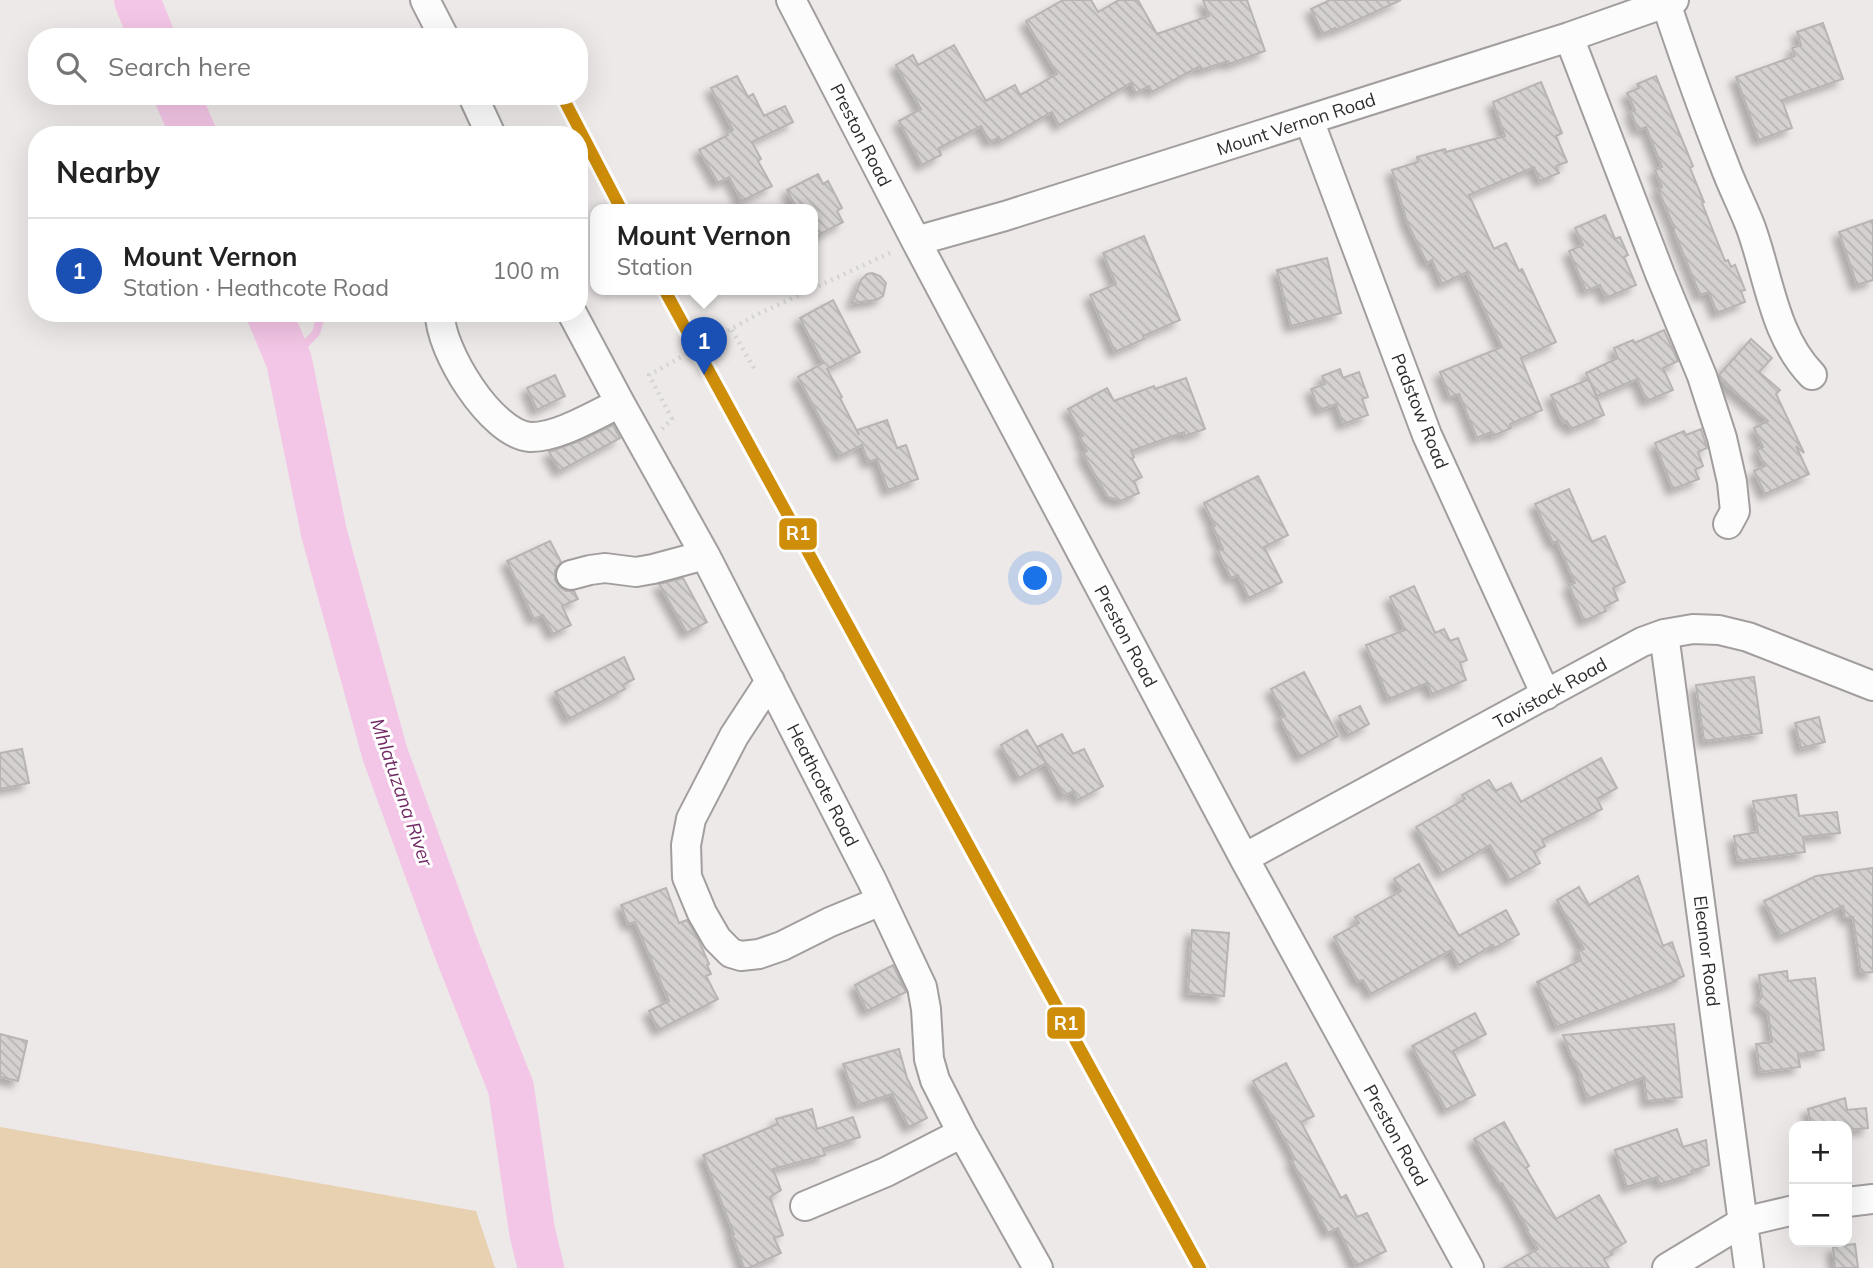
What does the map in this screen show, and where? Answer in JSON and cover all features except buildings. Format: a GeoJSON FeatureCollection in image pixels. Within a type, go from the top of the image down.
{"type":"FeatureCollection","features":[{"type":"Feature","properties":{"kind":"street"},"geometry":{"type":"LineString","coordinates":[[425,0],[439,28]]}},
{"type":"Feature","properties":{"kind":"street","name":"Preston Road"},"geometry":{"type":"LineString","coordinates":[[790,0],[1244,858],[1469,1268]]}},
{"type":"Feature","properties":{"kind":"street"},"geometry":{"type":"LineString","coordinates":[[1670,1],[1710,126],[1751,229],[1775,309],[1791,348],[1812,375]]}},
{"type":"Feature","properties":{"kind":"street","name":"Mount Vernon Road"},"geometry":{"type":"LineString","coordinates":[[916,241],[1005,216],[1309,120],[1569,37],[1670,1]]}},
{"type":"Feature","properties":{"kind":"street"},"geometry":{"type":"LineString","coordinates":[[1569,37],[1702,376],[1722,438],[1732,482],[1735,511],[1728,524]]}},
{"type":"Feature","properties":{"kind":"street"},"geometry":{"type":"LineString","coordinates":[[477,105],[487,126]]}},
{"type":"Feature","properties":{"kind":"street","name":"Padstow Road"},"geometry":{"type":"LineString","coordinates":[[1309,120],[1427,435],[1546,695]]}},
{"type":"Feature","properties":{"kind":"street"},"geometry":{"type":"LineString","coordinates":[[440,322],[447,342],[476,398],[494,417],[513,431],[528,437],[543,436],[560,431],[620,403]]}},
{"type":"Feature","properties":{"kind":"street","name":"Heathcote Road"},"geometry":{"type":"LineString","coordinates":[[577,322],[705,555],[881,901],[922,987],[929,1059],[935,1080],[1038,1268]]}},
{"type":"Feature","properties":{"kind":"street"},"geometry":{"type":"LineString","coordinates":[[571,575],[605,568],[636,572],[705,555]]}},
{"type":"Feature","properties":{"kind":"street","name":"Tavistock Road"},"geometry":{"type":"LineString","coordinates":[[1244,858],[1642,642],[1664,634],[1693,629],[1719,630],[1748,637],[1873,686]]}},
{"type":"Feature","properties":{"kind":"street","name":"Eleanor Road"},"geometry":{"type":"LineString","coordinates":[[1664,634],[1749,1268]]}},
{"type":"Feature","properties":{"kind":"street"},"geometry":{"type":"LineString","coordinates":[[770,681],[734,736],[691,819],[686,845],[687,877],[702,914],[717,939],[731,953],[741,956],[759,954],[782,946],[881,901]]}},
{"type":"Feature","properties":{"kind":"street"},"geometry":{"type":"LineString","coordinates":[[805,1206],[886,1172],[962,1133]]}},
{"type":"Feature","properties":{"kind":"street"},"geometry":{"type":"LineString","coordinates":[[1852,1201],[1873,1199]]}},
{"type":"Feature","properties":{"kind":"street"},"geometry":{"type":"LineString","coordinates":[[1667,1268],[1743,1222],[1789,1211]]}},
{"type":"Feature","properties":{"kind":"path"},"geometry":{"type":"LineString","coordinates":[[818,286],[916,241]]}},
{"type":"Feature","properties":{"kind":"path"},"geometry":{"type":"LineString","coordinates":[[649,375],[756,315],[799,295]]}},
{"type":"Feature","properties":{"kind":"path"},"geometry":{"type":"LineString","coordinates":[[732,330],[755,370]]}},
{"type":"Feature","properties":{"kind":"shaded area"},"geometry":{"type":"Polygon","coordinates":[[[0,1127],[476,1211],[495,1268],[0,1268],[0,1127]]]}},
{"type":"Feature","properties":{"kind":"waterway","name":"Mhlatuzana River"},"geometry":{"type":"LineString","coordinates":[[137,0],[148,28]]}},
{"type":"Feature","properties":{"kind":"waterway","name":"Mhlatuzana River"},"geometry":{"type":"LineString","coordinates":[[181,105],[190,126]]}},
{"type":"Feature","properties":{"kind":"waterway","name":"Mhlatuzana River"},"geometry":{"type":"LineString","coordinates":[[273,322],[289,361],[324,533],[385,754],[511,1088],[532,1231],[541,1268]]}},
{"type":"Feature","properties":{"kind":"waterway"},"geometry":{"type":"LineString","coordinates":[[289,361],[316,333],[319,322]]}},
{"type":"Feature","properties":{"kind":"transit line","name":"R1"},"geometry":{"type":"LineString","coordinates":[[567,105],[578,126]]}},
{"type":"Feature","properties":{"kind":"transit line","name":"R1"},"geometry":{"type":"LineString","coordinates":[[588,146],[618,204]]}},
{"type":"Feature","properties":{"kind":"transit line","name":"R1"},"geometry":{"type":"LineString","coordinates":[[667,295],[1200,1268]]}},
{"type":"Feature","properties":{"kind":"place","name":"Mount Vernon"},"geometry":{"type":"Point","coordinates":[704,375]}}]}
